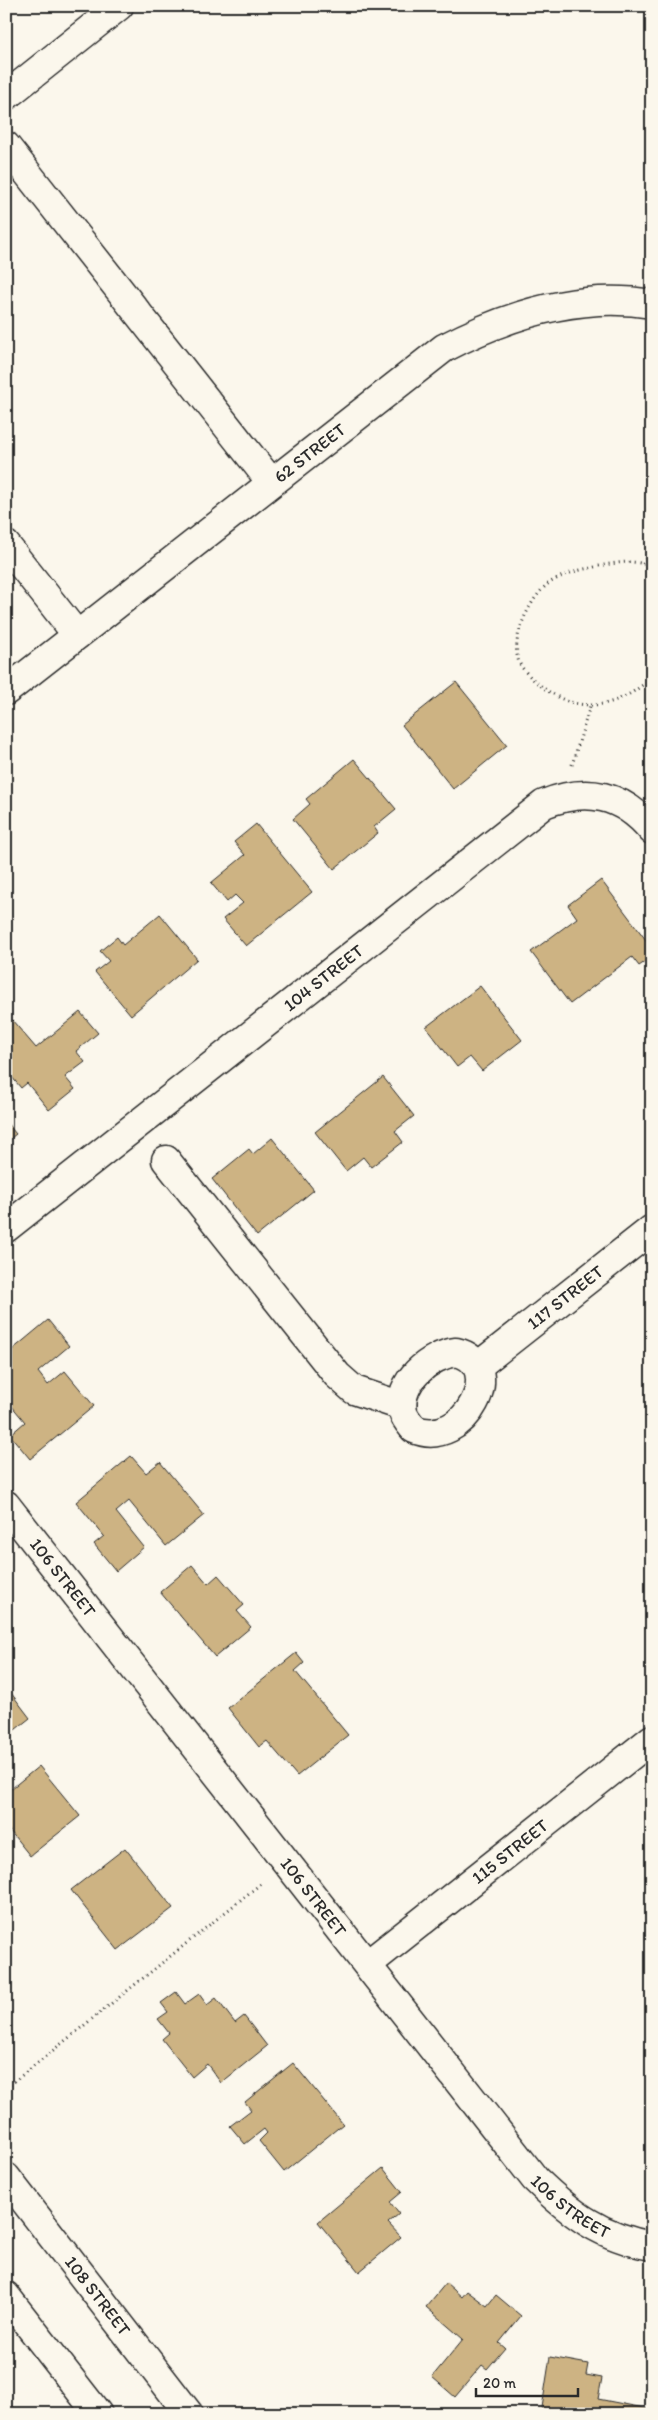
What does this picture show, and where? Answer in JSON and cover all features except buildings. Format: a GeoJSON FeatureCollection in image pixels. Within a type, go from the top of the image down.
{"type":"FeatureCollection","features":[{"type":"Feature","properties":{"kind":"street"},"geometry":{"type":"LineString","coordinates":[[6,96],[119,6]]}},
{"type":"Feature","properties":{"kind":"street"},"geometry":{"type":"LineString","coordinates":[[6,146],[271,482]]}},
{"type":"Feature","properties":{"kind":"street","name":"62 STREET"},"geometry":{"type":"LineString","coordinates":[[6,691],[444,348],[474,332],[505,319],[538,310],[575,304],[611,302],[652,304]]}},
{"type":"Feature","properties":{"kind":"street"},"geometry":{"type":"LineString","coordinates":[[6,545],[77,635]]}},
{"type":"Feature","properties":{"kind":"street","name":"104 STREET"},"geometry":{"type":"LineString","coordinates":[[6,1228],[544,804],[562,797],[581,794],[601,796],[620,802],[636,813],[652,830]]}},
{"type":"Feature","properties":{"kind":"street"},"geometry":{"type":"LineString","coordinates":[[166,1160],[337,1375],[354,1390],[402,1406]]}},
{"type":"Feature","properties":{"kind":"street","name":"117 STREET"},"geometry":{"type":"LineString","coordinates":[[478,1366],[652,1228]]}},
{"type":"Feature","properties":{"kind":"street"},"geometry":{"type":"LineString","coordinates":[[447,1353],[465,1354],[478,1366],[480,1383],[477,1398],[464,1418],[453,1427],[441,1433],[422,1432],[414,1429],[405,1418],[402,1406],[404,1396],[420,1369],[435,1357],[447,1353]]}},
{"type":"Feature","properties":{"kind":"street","name":"106 STREET"},"geometry":{"type":"LineString","coordinates":[[6,1505],[536,2179],[571,2213],[592,2226],[616,2236],[652,2246]]}},
{"type":"Feature","properties":{"kind":"street","name":"115 STREET"},"geometry":{"type":"LineString","coordinates":[[368,1964],[652,1739]]}},
{"type":"Feature","properties":{"kind":"street","name":"108 STREET"},"geometry":{"type":"LineString","coordinates":[[6,2177],[189,2414]]}},
{"type":"Feature","properties":{"kind":"street"},"geometry":{"type":"LineString","coordinates":[[6,2296],[98,2414]]}},
{"type":"Feature","properties":{"kind":"path"},"geometry":{"type":"LineString","coordinates":[[643,564],[652,544]]}},
{"type":"Feature","properties":{"kind":"path"},"geometry":{"type":"LineString","coordinates":[[652,571],[643,564],[615,564],[586,568],[548,584],[536,596],[521,626],[518,642],[518,659],[526,671],[548,691],[574,704],[590,706],[609,703],[628,695],[652,677]]}},
{"type":"Feature","properties":{"kind":"path"},"geometry":{"type":"LineString","coordinates":[[562,797],[590,706]]}},
{"type":"Feature","properties":{"kind":"path"},"geometry":{"type":"LineString","coordinates":[[6,2088],[287,1863]]}}]}
